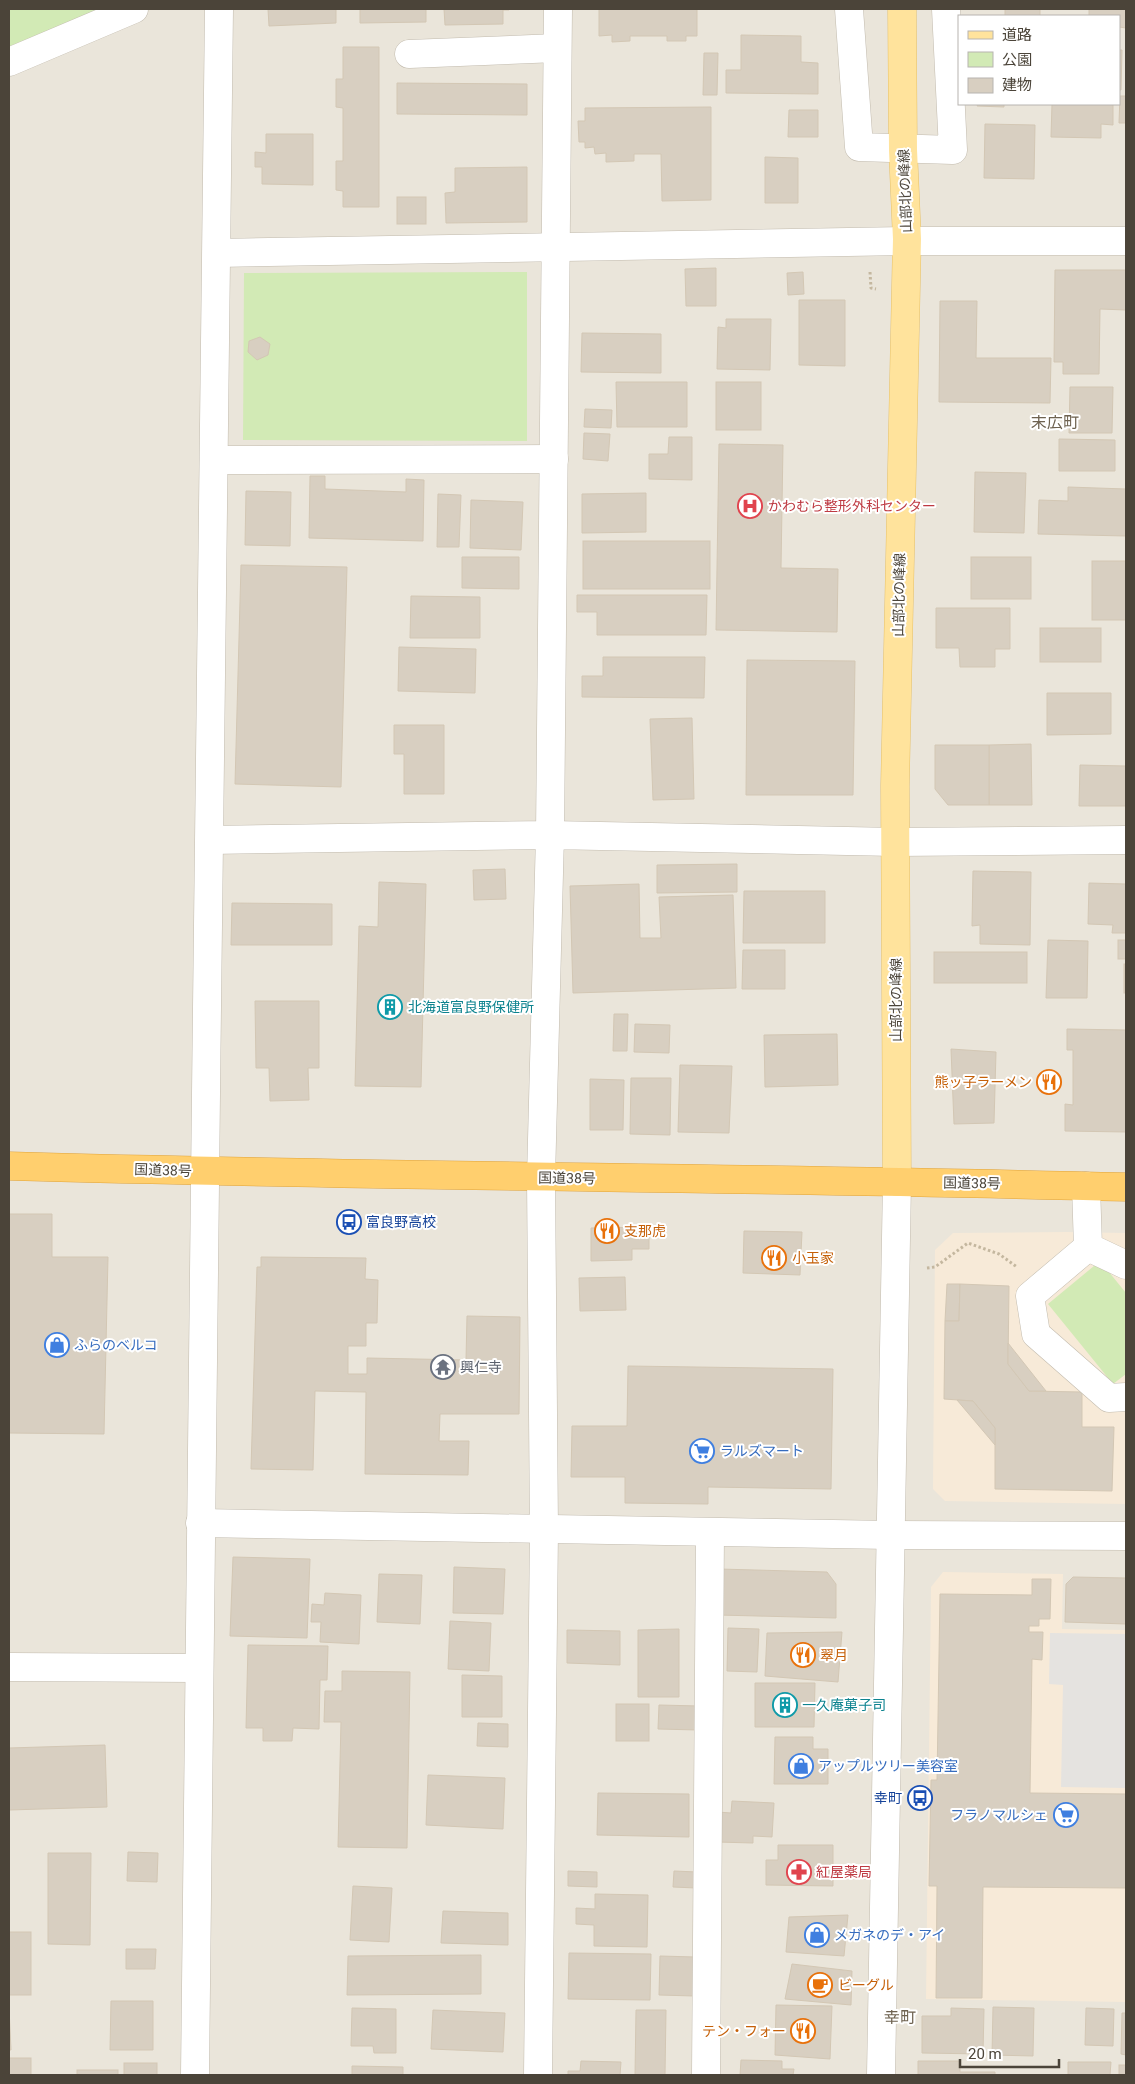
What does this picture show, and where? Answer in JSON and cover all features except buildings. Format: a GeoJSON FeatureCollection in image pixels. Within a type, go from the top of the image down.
{"type":"FeatureCollection","features":[{"type":"Feature","properties":{"kind":"highway","name":"国道38号"},"geometry":{"type":"LineString","coordinates":[[9,1166],[205,1172],[1126,1187]]}},
{"type":"Feature","properties":{"kind":"main road","name":"山部北の峰線"},"geometry":{"type":"LineString","coordinates":[[896,1182],[895,842],[905,240],[907,239],[903,150],[902,9]]}},
{"type":"Feature","properties":{"kind":"street"},"geometry":{"type":"LineString","coordinates":[[9,62],[134,9]]}},
{"type":"Feature","properties":{"kind":"street"},"geometry":{"type":"LineString","coordinates":[[195,2075],[196,1668],[200,1523],[210,840],[218,253],[219,9]]}},
{"type":"Feature","properties":{"kind":"street"},"geometry":{"type":"LineString","coordinates":[[538,2075],[544,1530],[541,1178],[550,835],[558,9]]}},
{"type":"Feature","properties":{"kind":"street"},"geometry":{"type":"LineString","coordinates":[[849,9],[859,147],[903,150],[953,150],[946,9]]}},
{"type":"Feature","properties":{"kind":"street"},"geometry":{"type":"LineString","coordinates":[[409,54],[558,48]]}},
{"type":"Feature","properties":{"kind":"street"},"geometry":{"type":"LineString","coordinates":[[218,253],[905,240],[1126,241]]}},
{"type":"Feature","properties":{"kind":"street"},"geometry":{"type":"LineString","coordinates":[[214,460],[554,459]]}},
{"type":"Feature","properties":{"kind":"street"},"geometry":{"type":"LineString","coordinates":[[210,840],[550,835],[895,842],[1126,840]]}},
{"type":"Feature","properties":{"kind":"street"},"geometry":{"type":"LineString","coordinates":[[881,2075],[896,1182]]}},
{"type":"Feature","properties":{"kind":"street"},"geometry":{"type":"LineString","coordinates":[[1086,1186],[1088,1247]]}},
{"type":"Feature","properties":{"kind":"street"},"geometry":{"type":"LineString","coordinates":[[1088,1247],[1126,1265]]}},
{"type":"Feature","properties":{"kind":"street"},"geometry":{"type":"LineString","coordinates":[[1088,1247],[1030,1296],[1036,1334],[1109,1398],[1126,1397]]}},
{"type":"Feature","properties":{"kind":"street"},"geometry":{"type":"LineString","coordinates":[[200,1523],[890,1536],[1126,1536]]}},
{"type":"Feature","properties":{"kind":"street"},"geometry":{"type":"LineString","coordinates":[[706,2075],[710,1533]]}},
{"type":"Feature","properties":{"kind":"street"},"geometry":{"type":"LineString","coordinates":[[9,1667],[196,1668]]}},
{"type":"Feature","properties":{"kind":"path"},"geometry":{"type":"LineString","coordinates":[[896,1269],[934,1267],[968,1243],[999,1254],[1023,1272],[1030,1296]]}},
{"type":"Feature","properties":{"kind":"shaded area"},"geometry":{"type":"Polygon","coordinates":[[[134,9],[1126,9],[1126,2075],[9,2075],[9,62],[134,9]]]}},
{"type":"Feature","properties":{"kind":"shaded area"},"geometry":{"type":"Polygon","coordinates":[[[953,1233],[1126,1233],[1126,1504],[945,1501],[933,1489],[935,1250],[953,1233]]]}},
{"type":"Feature","properties":{"kind":"shaded area"},"geometry":{"type":"Polygon","coordinates":[[[943,1572],[1063,1574],[1062,1629],[1126,1630],[1126,2002],[926,1999],[931,1587],[943,1572]]]}},
{"type":"Feature","properties":{"kind":"shaded area"},"geometry":{"type":"Polygon","coordinates":[[[1050,1633],[1126,1634],[1126,1788],[1061,1787],[1063,1685],[1049,1684],[1050,1633]]]}},
{"type":"Feature","properties":{"kind":"green space"},"geometry":{"type":"Polygon","coordinates":[[[9,9],[134,9],[9,62],[9,9]]]}},
{"type":"Feature","properties":{"kind":"green space"},"geometry":{"type":"Polygon","coordinates":[[[527,272],[527,441],[243,440],[244,273],[527,272]]]}},
{"type":"Feature","properties":{"kind":"green space"},"geometry":{"type":"Polygon","coordinates":[[[1100,1261],[1126,1293],[1126,1374],[1113,1384],[1048,1304],[1100,1261]]]}},
{"type":"Feature","properties":{"kind":"place","name":"かわむら整形外科センター"},"geometry":{"type":"Point","coordinates":[750,506]}},
{"type":"Feature","properties":{"kind":"place","name":"北海道富良野保健所"},"geometry":{"type":"Point","coordinates":[390,1007]}},
{"type":"Feature","properties":{"kind":"place","name":"熊ッ子ラーメン"},"geometry":{"type":"Point","coordinates":[1049,1082]}},
{"type":"Feature","properties":{"kind":"place","name":"富良野高校"},"geometry":{"type":"Point","coordinates":[349,1222]}},
{"type":"Feature","properties":{"kind":"place","name":"支那虎"},"geometry":{"type":"Point","coordinates":[607,1231]}},
{"type":"Feature","properties":{"kind":"place","name":"小玉家"},"geometry":{"type":"Point","coordinates":[774,1258]}},
{"type":"Feature","properties":{"kind":"place","name":"ふらのベルコ"},"geometry":{"type":"Point","coordinates":[57,1345]}},
{"type":"Feature","properties":{"kind":"place","name":"興仁寺"},"geometry":{"type":"Point","coordinates":[443,1367]}},
{"type":"Feature","properties":{"kind":"place","name":"ラルズマート"},"geometry":{"type":"Point","coordinates":[702,1451]}},
{"type":"Feature","properties":{"kind":"place","name":"翠月"},"geometry":{"type":"Point","coordinates":[803,1655]}},
{"type":"Feature","properties":{"kind":"place","name":"一久庵菓子司"},"geometry":{"type":"Point","coordinates":[785,1705]}},
{"type":"Feature","properties":{"kind":"place","name":"アップルツリー美容室"},"geometry":{"type":"Point","coordinates":[801,1766]}},
{"type":"Feature","properties":{"kind":"place","name":"幸町"},"geometry":{"type":"Point","coordinates":[920,1798]}},
{"type":"Feature","properties":{"kind":"place","name":"フラノマルシェ"},"geometry":{"type":"Point","coordinates":[1066,1815]}},
{"type":"Feature","properties":{"kind":"place","name":"紅屋薬局"},"geometry":{"type":"Point","coordinates":[799,1872]}},
{"type":"Feature","properties":{"kind":"place","name":"メガネのデ・アイ"},"geometry":{"type":"Point","coordinates":[817,1935]}},
{"type":"Feature","properties":{"kind":"place","name":"ビーグル"},"geometry":{"type":"Point","coordinates":[820,1985]}},
{"type":"Feature","properties":{"kind":"place","name":"テン・フォー"},"geometry":{"type":"Point","coordinates":[803,2031]}},
{"type":"Feature","properties":{"kind":"district","name":"末広町"},"geometry":{"type":"Point","coordinates":[1055,422]}},
{"type":"Feature","properties":{"kind":"district","name":"幸町"},"geometry":{"type":"Point","coordinates":[900,2017]}}]}
